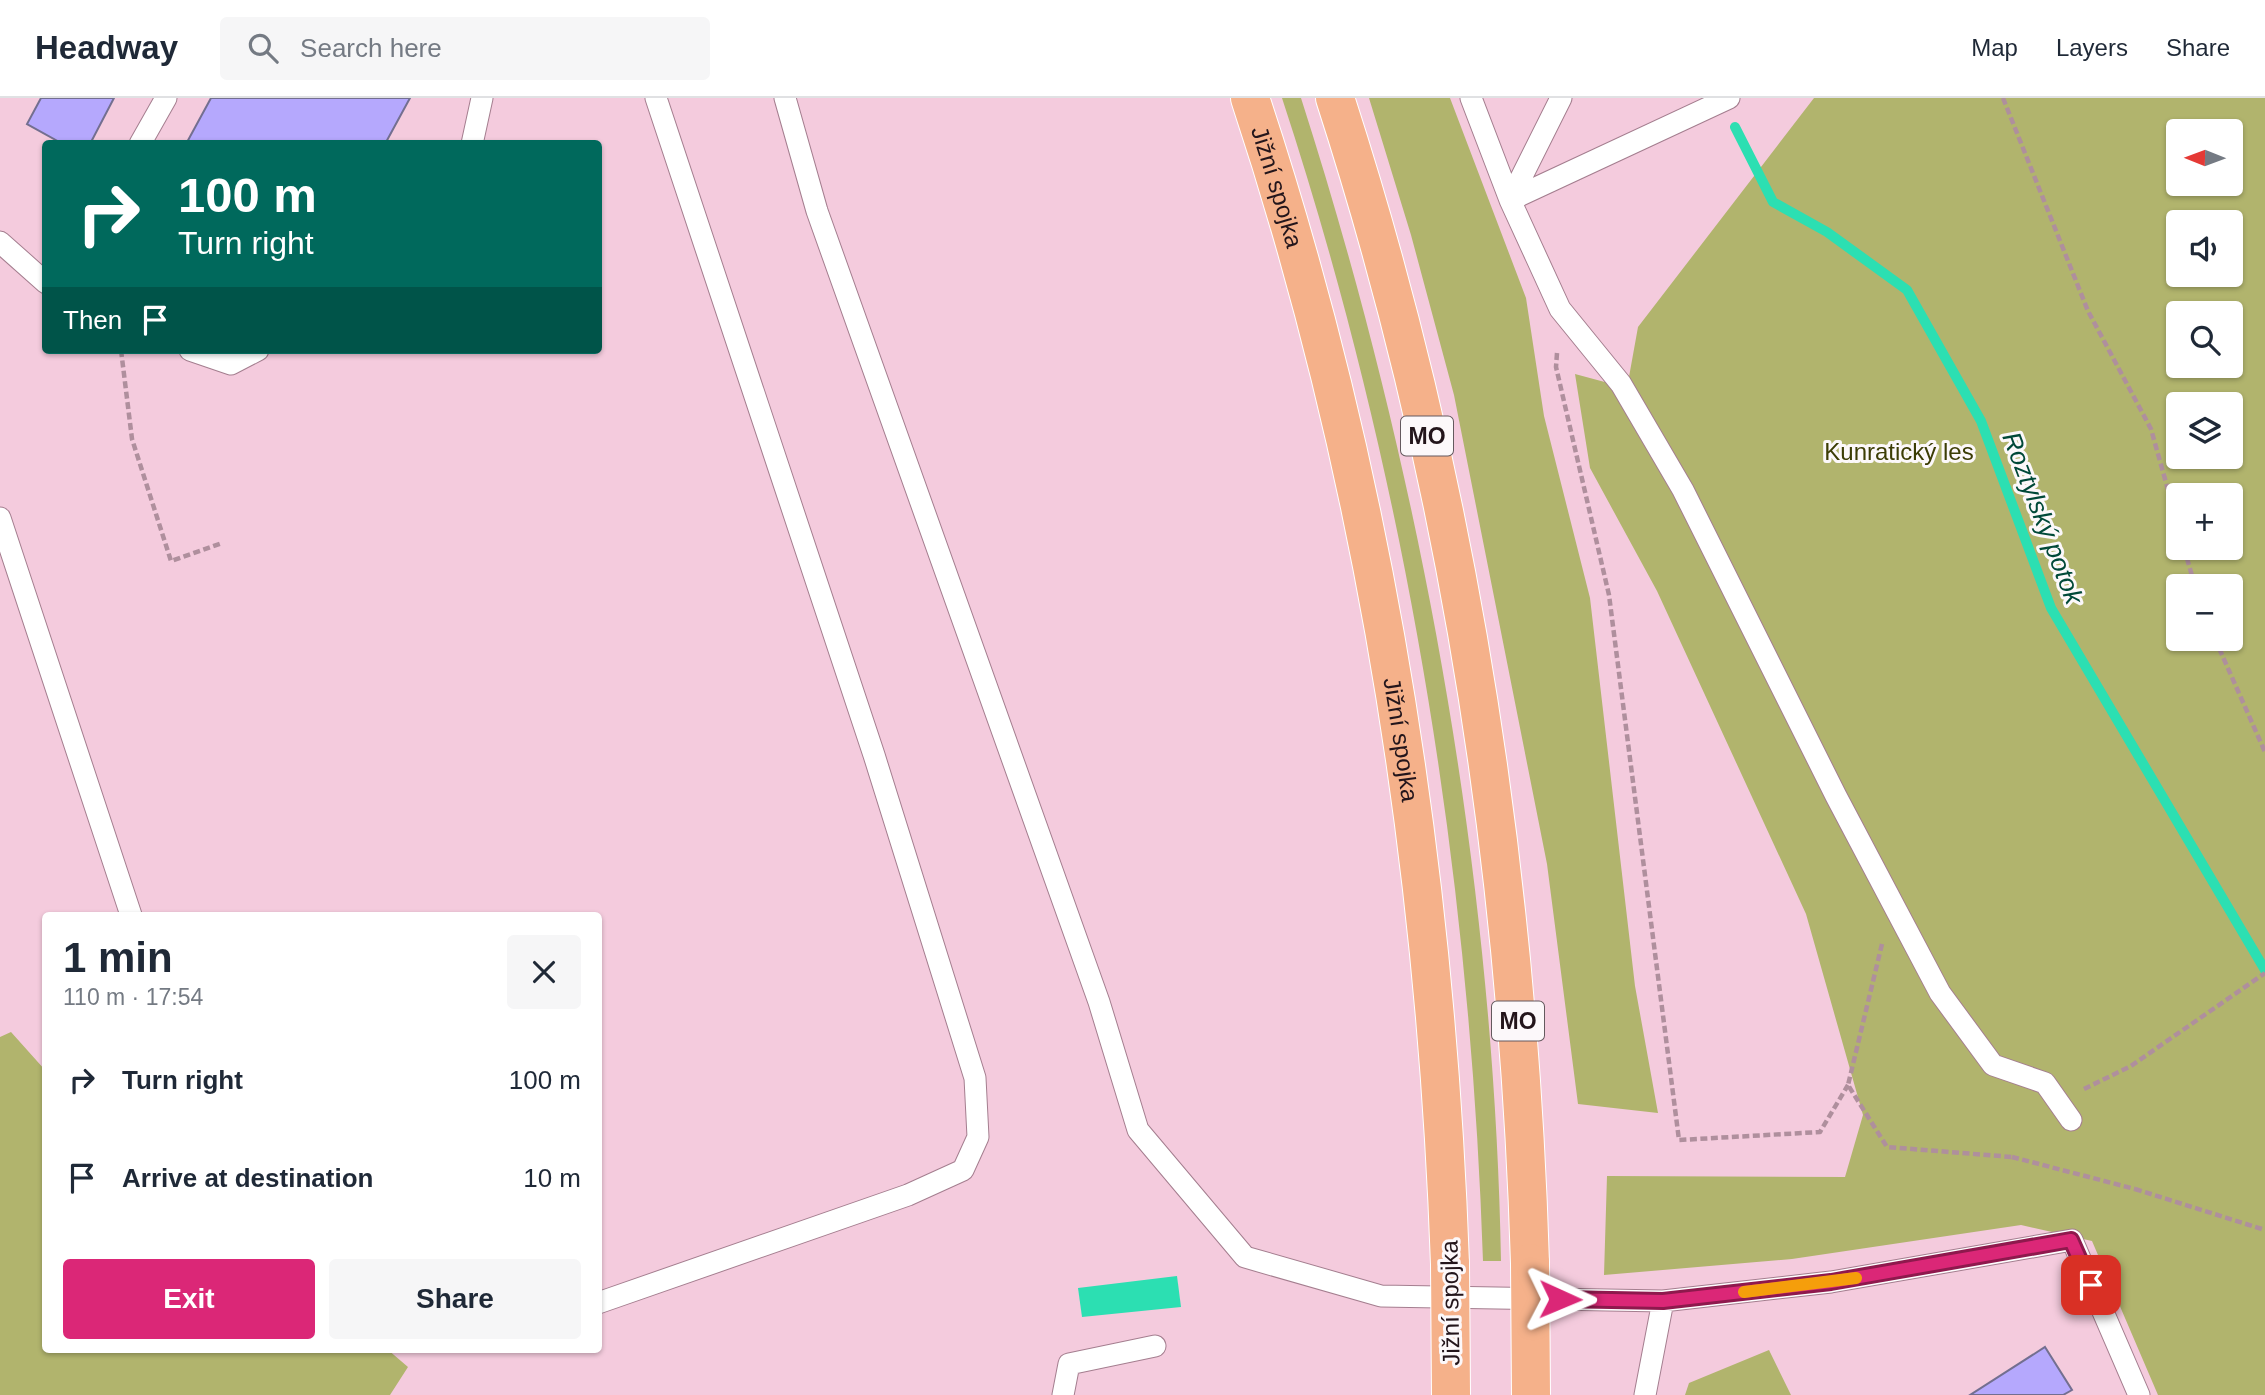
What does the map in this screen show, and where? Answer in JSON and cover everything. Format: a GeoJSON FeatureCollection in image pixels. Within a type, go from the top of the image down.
{"type":"FeatureCollection","features":[{"type":"Feature","properties":{"kind":"highway","name":"Jižní spojka"},"geometry":{"type":"LineString","coordinates":[[1250,98],[1297,250],[1343,428],[1397,697],[1416,825],[1435,992],[1450,1264],[1451,1395]]}},
{"type":"Feature","properties":{"kind":"highway","name":"MO"},"geometry":{"type":"LineString","coordinates":[[1335,98],[1387,274],[1422,411],[1472,665],[1506,901],[1517,1008],[1530,1263],[1531,1395]]}},
{"type":"Feature","properties":{"kind":"lane"},"geometry":{"type":"LineString","coordinates":[[142,140],[166,98]]}},
{"type":"Feature","properties":{"kind":"lane"},"geometry":{"type":"LineString","coordinates":[[473,140],[482,98]]}},
{"type":"Feature","properties":{"kind":"lane"},"geometry":{"type":"LineString","coordinates":[[602,1302],[908,1195],[964,1170],[978,1137],[975,1078],[874,755],[656,98]]}},
{"type":"Feature","properties":{"kind":"lane"},"geometry":{"type":"LineString","coordinates":[[785,98],[817,211],[1099,1002],[1138,1130],[1245,1257],[1381,1296],[1663,1301],[1831,1282],[2071,1240],[2140,1395]]}},
{"type":"Feature","properties":{"kind":"lane"},"geometry":{"type":"LineString","coordinates":[[1471,98],[1510,200],[1560,309],[1621,384],[1684,490],[1836,796],[1940,993],[1993,1065],[2045,1083],[2071,1120]]}},
{"type":"Feature","properties":{"kind":"lane"},"geometry":{"type":"LineString","coordinates":[[1510,200],[1561,98]]}},
{"type":"Feature","properties":{"kind":"lane"},"geometry":{"type":"LineString","coordinates":[[1510,200],[1729,98]]}},
{"type":"Feature","properties":{"kind":"lane"},"geometry":{"type":"LineString","coordinates":[[0,242],[42,280]]}},
{"type":"Feature","properties":{"kind":"lane"},"geometry":{"type":"LineString","coordinates":[[202,354],[231,364],[250,354]]}},
{"type":"Feature","properties":{"kind":"lane"},"geometry":{"type":"LineString","coordinates":[[0,518],[130,912]]}},
{"type":"Feature","properties":{"kind":"lane"},"geometry":{"type":"LineString","coordinates":[[1645,1395],[1663,1301]]}},
{"type":"Feature","properties":{"kind":"lane"},"geometry":{"type":"LineString","coordinates":[[1063,1395],[1069,1364],[1155,1346]]}},
{"type":"Feature","properties":{"kind":"path"},"geometry":{"type":"LineString","coordinates":[[2003,98],[2088,311],[2151,429],[2166,483]]}},
{"type":"Feature","properties":{"kind":"path"},"geometry":{"type":"LineString","coordinates":[[1560,309],[1556,367],[1609,595],[1679,1140],[1820,1132],[1849,1085],[1875,964],[1895,907]]}},
{"type":"Feature","properties":{"kind":"path"},"geometry":{"type":"LineString","coordinates":[[121,354],[132,439],[171,561],[222,542]]}},
{"type":"Feature","properties":{"kind":"path"},"geometry":{"type":"LineString","coordinates":[[2220,651],[2265,752]]}},
{"type":"Feature","properties":{"kind":"path"},"geometry":{"type":"LineString","coordinates":[[2058,1102],[2131,1066],[2265,973]]}},
{"type":"Feature","properties":{"kind":"path"},"geometry":{"type":"LineString","coordinates":[[1849,1085],[1886,1147],[2012,1157],[2135,1189],[2265,1230]]}},
{"type":"Feature","properties":{"kind":"green space"},"geometry":{"type":"Polygon","coordinates":[[[1282,98],[1301,98],[1343,238],[1381,381],[1415,526],[1443,672],[1466,820],[1484,967],[1495,1115],[1501,1261],[1483,1261],[1476,1114],[1463,966],[1446,819],[1424,672],[1396,527],[1363,382],[1325,239],[1282,98]]]}},
{"type":"Feature","properties":{"kind":"green space"},"geometry":{"type":"Polygon","coordinates":[[[1369,98],[1450,98],[1526,298],[1544,416],[1590,598],[1635,986],[1658,1113],[1578,1104],[1547,864],[1454,395],[1411,235],[1369,98]]]}},
{"type":"Feature","properties":{"kind":"green space","name":"Kunratický les"},"geometry":{"type":"Polygon","coordinates":[[[1814,98],[2265,98],[2265,1395],[2158,1395],[2092,1241],[2021,1225],[1792,1259],[1604,1275],[1607,1176],[1845,1177],[1863,1115],[1806,914],[1657,591],[1590,468],[1575,374],[1627,388],[1638,327],[1814,98]]]}},
{"type":"Feature","properties":{"kind":"green space"},"geometry":{"type":"Polygon","coordinates":[[[11,1032],[42,1067],[42,1353],[392,1353],[408,1367],[390,1395],[0,1395],[0,1037],[11,1032]]]}},
{"type":"Feature","properties":{"kind":"green space"},"geometry":{"type":"Polygon","coordinates":[[[1769,1350],[1791,1395],[1685,1395],[1689,1383],[1769,1350]]]}},
{"type":"Feature","properties":{"kind":"shaded area"},"geometry":{"type":"Polygon","coordinates":[[[1177,1276],[1181,1307],[1082,1317],[1078,1288],[1177,1276]]]}},
{"type":"Feature","properties":{"kind":"building"},"geometry":{"type":"Polygon","coordinates":[[[41,98],[114,98],[92,140],[56,140],[27,124],[41,98]]]}},
{"type":"Feature","properties":{"kind":"building"},"geometry":{"type":"Polygon","coordinates":[[[211,98],[410,98],[387,140],[188,140],[211,98]]]}},
{"type":"Feature","properties":{"kind":"building"},"geometry":{"type":"Polygon","coordinates":[[[2045,1347],[2072,1390],[2063,1395],[1970,1395],[2045,1347]]]}},
{"type":"Feature","properties":{"kind":"waterway","name":"Roztylský potok"},"geometry":{"type":"LineString","coordinates":[[1735,127],[1773,202],[1827,232],[1907,290],[1981,421],[2051,608],[2265,970]]}},
{"type":"Feature","properties":{"kind":"slow traffic"},"geometry":{"type":"LineString","coordinates":[[1744,1292],[1856,1278]]}},
{"type":"Feature","properties":{"kind":"route"},"geometry":{"type":"LineString","coordinates":[[1560,1299],[1663,1301],[1831,1282],[2071,1240],[2091,1285]]}}]}
